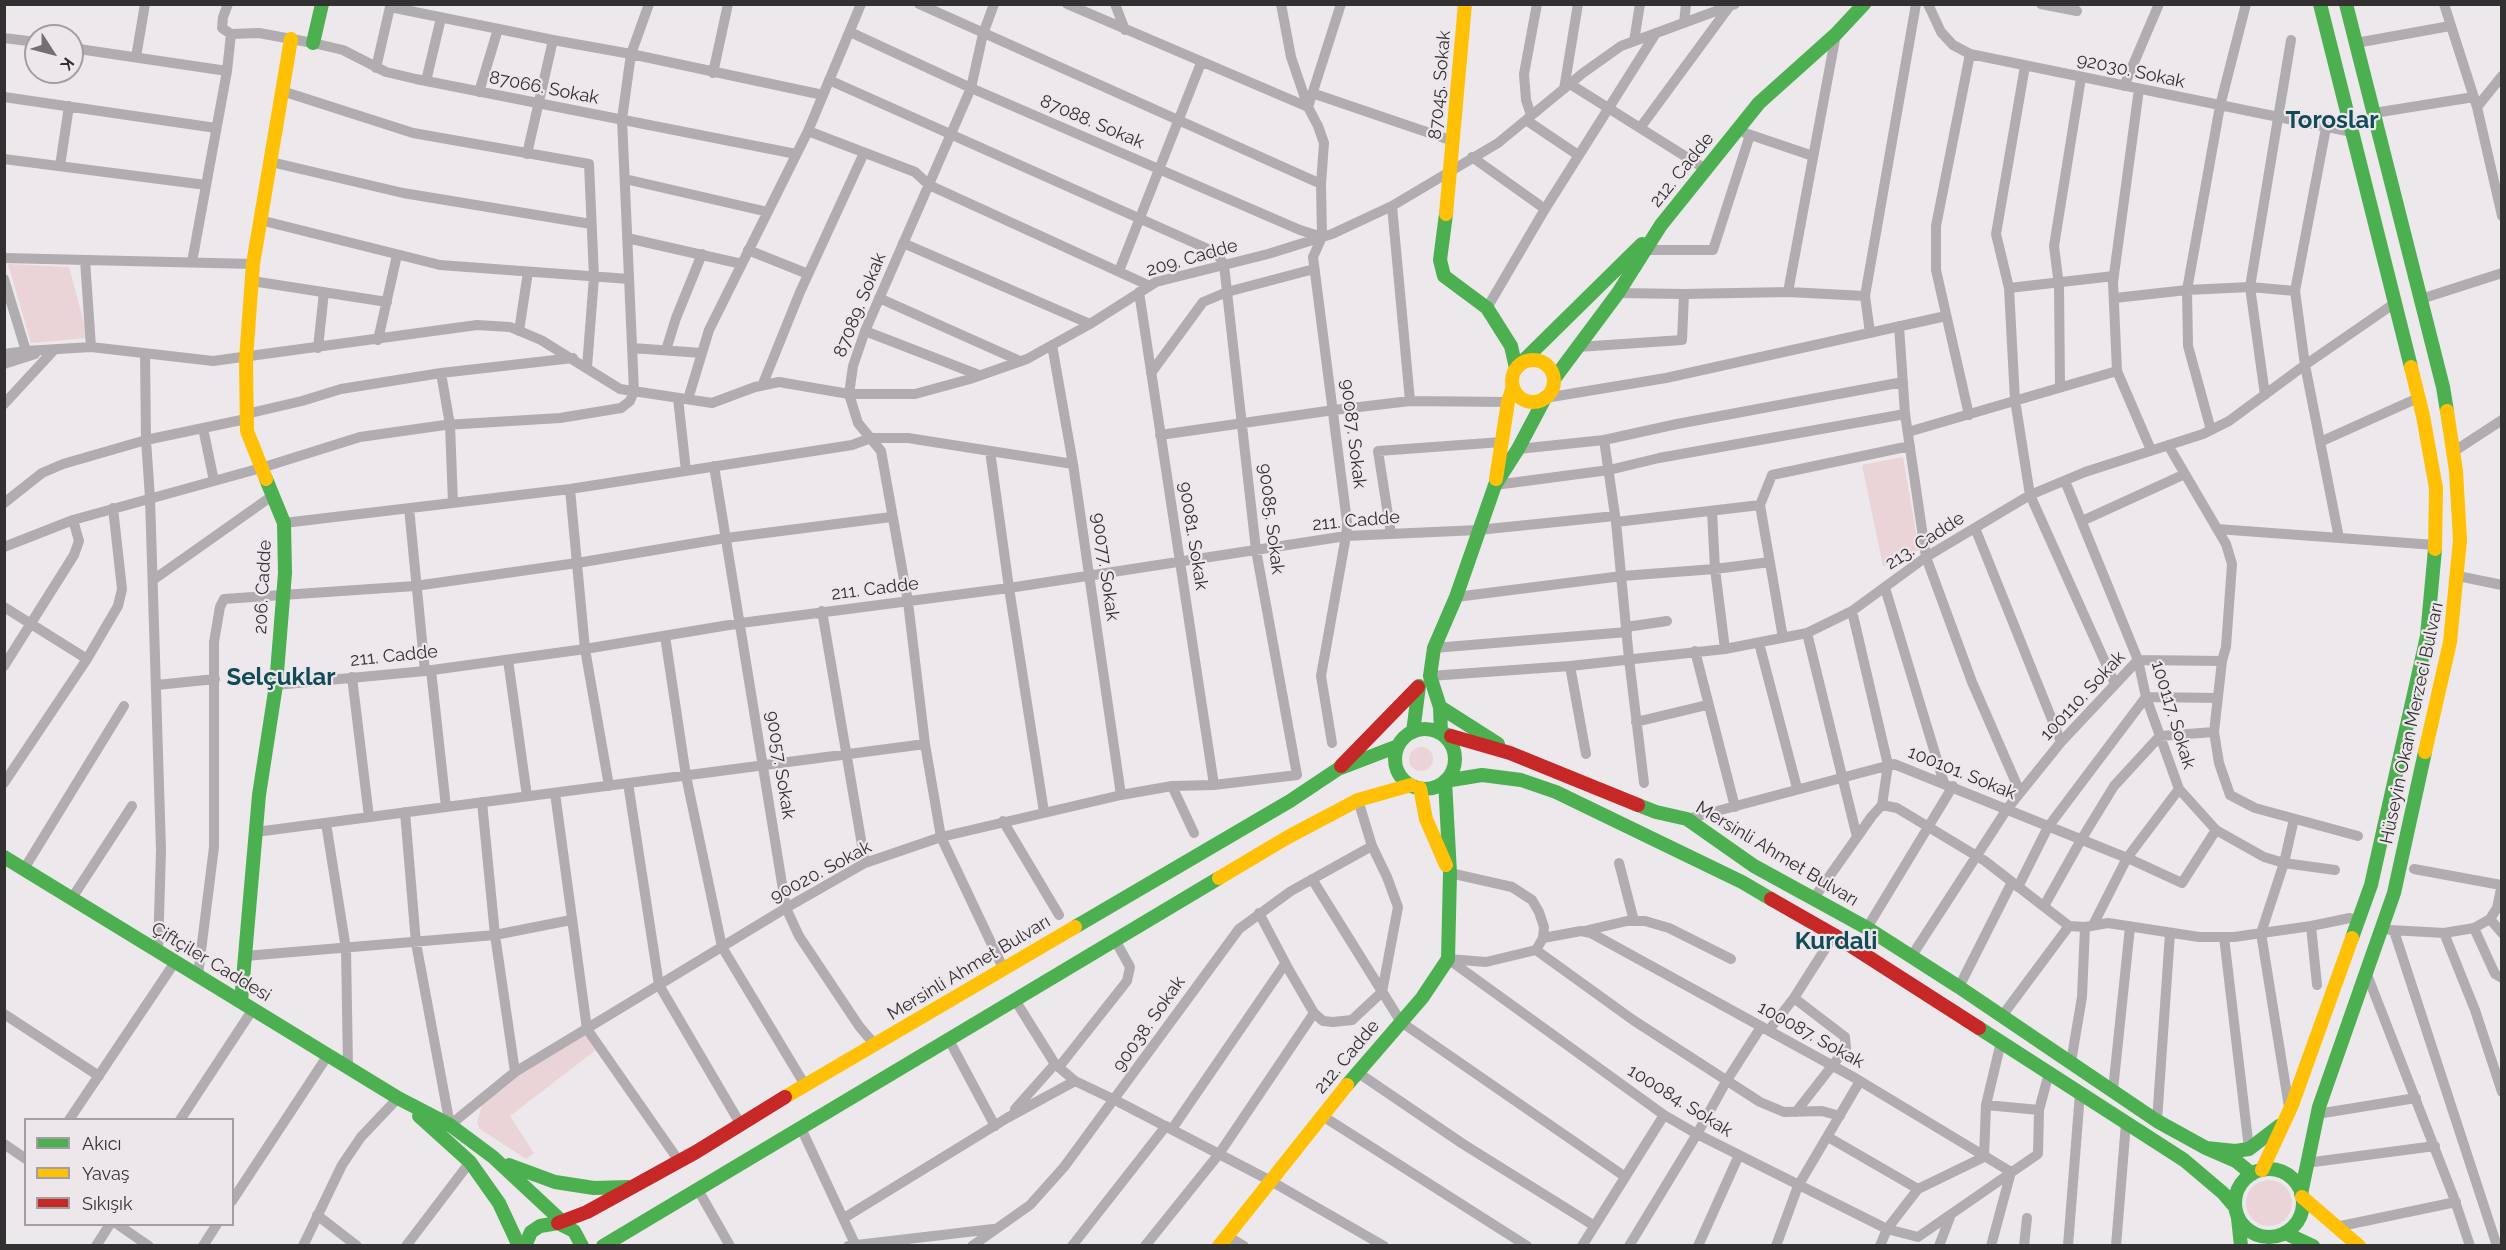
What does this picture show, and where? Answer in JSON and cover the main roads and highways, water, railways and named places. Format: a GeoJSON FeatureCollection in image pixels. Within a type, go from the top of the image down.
{"type":"FeatureCollection","features":[{"type":"Feature","properties":{"kind":"main road"},"geometry":{"type":"LineString","coordinates":[[313,43],[322,4]]}},
{"type":"Feature","properties":{"kind":"main road","name":"87045. Sokak"},"geometry":{"type":"LineString","coordinates":[[1465,4],[1440,260],[1444,276],[1487,308],[1506,337],[1516,368]]}},
{"type":"Feature","properties":{"kind":"main road","name":"212. Cadde"},"geometry":{"type":"LineString","coordinates":[[1554,380],[1618,292],[1661,225],[1707,170],[1743,133],[1759,103],[1836,33],[1864,4]]}},
{"type":"Feature","properties":{"kind":"main road","name":"Hüseyin Okan Merzeci Bulvarı"},"geometry":{"type":"LineString","coordinates":[[2257,1172],[2287,1116],[2370,885],[2427,636],[2435,545],[2436,488],[2418,398],[2320,4]]}},
{"type":"Feature","properties":{"kind":"main road","name":"Hüseyin Okan Merzeci Bulvarı"},"geometry":{"type":"LineString","coordinates":[[2302,1196],[2306,1163],[2317,1114],[2366,972],[2388,930],[2394,893],[2451,642],[2460,540],[2453,452],[2443,387],[2346,4]]}},
{"type":"Feature","properties":{"kind":"main road","name":"206. Cadde"},"geometry":{"type":"LineString","coordinates":[[247,1005],[245,956],[256,832],[276,685],[281,597],[285,573],[284,523],[247,430],[246,359],[253,264],[291,39]]}},
{"type":"Feature","properties":{"kind":"main road"},"geometry":{"type":"LineString","coordinates":[[1441,733],[1440,707],[1430,676],[1434,648],[1456,597],[1495,485],[1508,402],[1513,387],[1513,374],[1516,368],[1661,225]]}},
{"type":"Feature","properties":{"kind":"main road"},"geometry":{"type":"LineString","coordinates":[[1495,485],[1550,393],[1554,380],[1552,372],[1543,362],[1528,360],[1516,368]]}},
{"type":"Feature","properties":{"kind":"main road"},"geometry":{"type":"LineString","coordinates":[[1513,387],[1516,393],[1526,401],[1539,401],[1545,398]]}},
{"type":"Feature","properties":{"kind":"main road"},"geometry":{"type":"LineString","coordinates":[[1338,769],[1430,676]]}},
{"type":"Feature","properties":{"kind":"main road"},"geometry":{"type":"LineString","coordinates":[[1413,732],[1418,687]]}},
{"type":"Feature","properties":{"kind":"main road"},"geometry":{"type":"LineString","coordinates":[[1440,707],[1510,753]]}},
{"type":"Feature","properties":{"kind":"main road"},"geometry":{"type":"LineString","coordinates":[[603,1245],[1288,837],[1358,800],[1416,787],[1437,786],[1445,781],[1451,774],[1455,756],[1453,747],[1441,733],[1422,729],[1413,732],[1398,746],[1396,764],[1399,772],[1416,787],[1426,819],[1450,873]]}},
{"type":"Feature","properties":{"kind":"main road","name":"Mersinli Ahmet Bulvarı"},"geometry":{"type":"LineString","coordinates":[[1441,733],[1510,753],[1656,812],[1687,819],[1754,866],[1867,928],[1959,987],[2157,1121],[2257,1172]]}},
{"type":"Feature","properties":{"kind":"main road","name":"Mersinli Ahmet Bulvarı"},"geometry":{"type":"LineString","coordinates":[[525,1245],[531,1232],[540,1226],[562,1223],[586,1212],[679,1161],[1290,801],[1338,769],[1398,746]]}},
{"type":"Feature","properties":{"kind":"main road"},"geometry":{"type":"LineString","coordinates":[[1445,781],[1482,775],[1521,780],[1556,792],[1742,882],[1834,935],[2184,1160],[2223,1193],[2243,1226],[2260,1236],[2313,1245]]}},
{"type":"Feature","properties":{"kind":"main road"},"geometry":{"type":"LineString","coordinates":[[1445,781],[1450,873]]}},
{"type":"Feature","properties":{"kind":"main road","name":"Çiftçiler Caddesi"},"geometry":{"type":"LineString","coordinates":[[4,857],[399,1098],[450,1125],[493,1157],[562,1223],[574,1231],[582,1245]]}},
{"type":"Feature","properties":{"kind":"main road","name":"212. Cadde"},"geometry":{"type":"LineString","coordinates":[[1223,1240],[1321,1115],[1422,998],[1448,959],[1450,873]]}},
{"type":"Feature","properties":{"kind":"main road","name":"Çiftçiler Caddesi"},"geometry":{"type":"LineString","coordinates":[[399,1098],[470,1162],[499,1203],[519,1245]]}},
{"type":"Feature","properties":{"kind":"main road"},"geometry":{"type":"LineString","coordinates":[[2206,1148],[2235,1151],[2249,1149],[2287,1116]]}},
{"type":"Feature","properties":{"kind":"main road"},"geometry":{"type":"LineString","coordinates":[[493,1157],[526,1173],[555,1182],[594,1188],[634,1186]]}},
{"type":"Feature","properties":{"kind":"main road"},"geometry":{"type":"LineString","coordinates":[[2241,1245],[2236,1212],[2239,1188],[2257,1172],[2272,1170],[2291,1177],[2302,1196],[2359,1245]]}},
{"type":"Feature","properties":{"kind":"main road"},"geometry":{"type":"LineString","coordinates":[[2282,1239],[2299,1218],[2302,1196]]}},
{"type":"Feature","properties":{"kind":"district","name":"Toroslar"},"geometry":{"type":"Point","coordinates":[2332,121]}},
{"type":"Feature","properties":{"kind":"district","name":"Selçuklar"},"geometry":{"type":"Point","coordinates":[281,678]}},
{"type":"Feature","properties":{"kind":"district","name":"Kurdali"},"geometry":{"type":"Point","coordinates":[1836,942]}}]}
